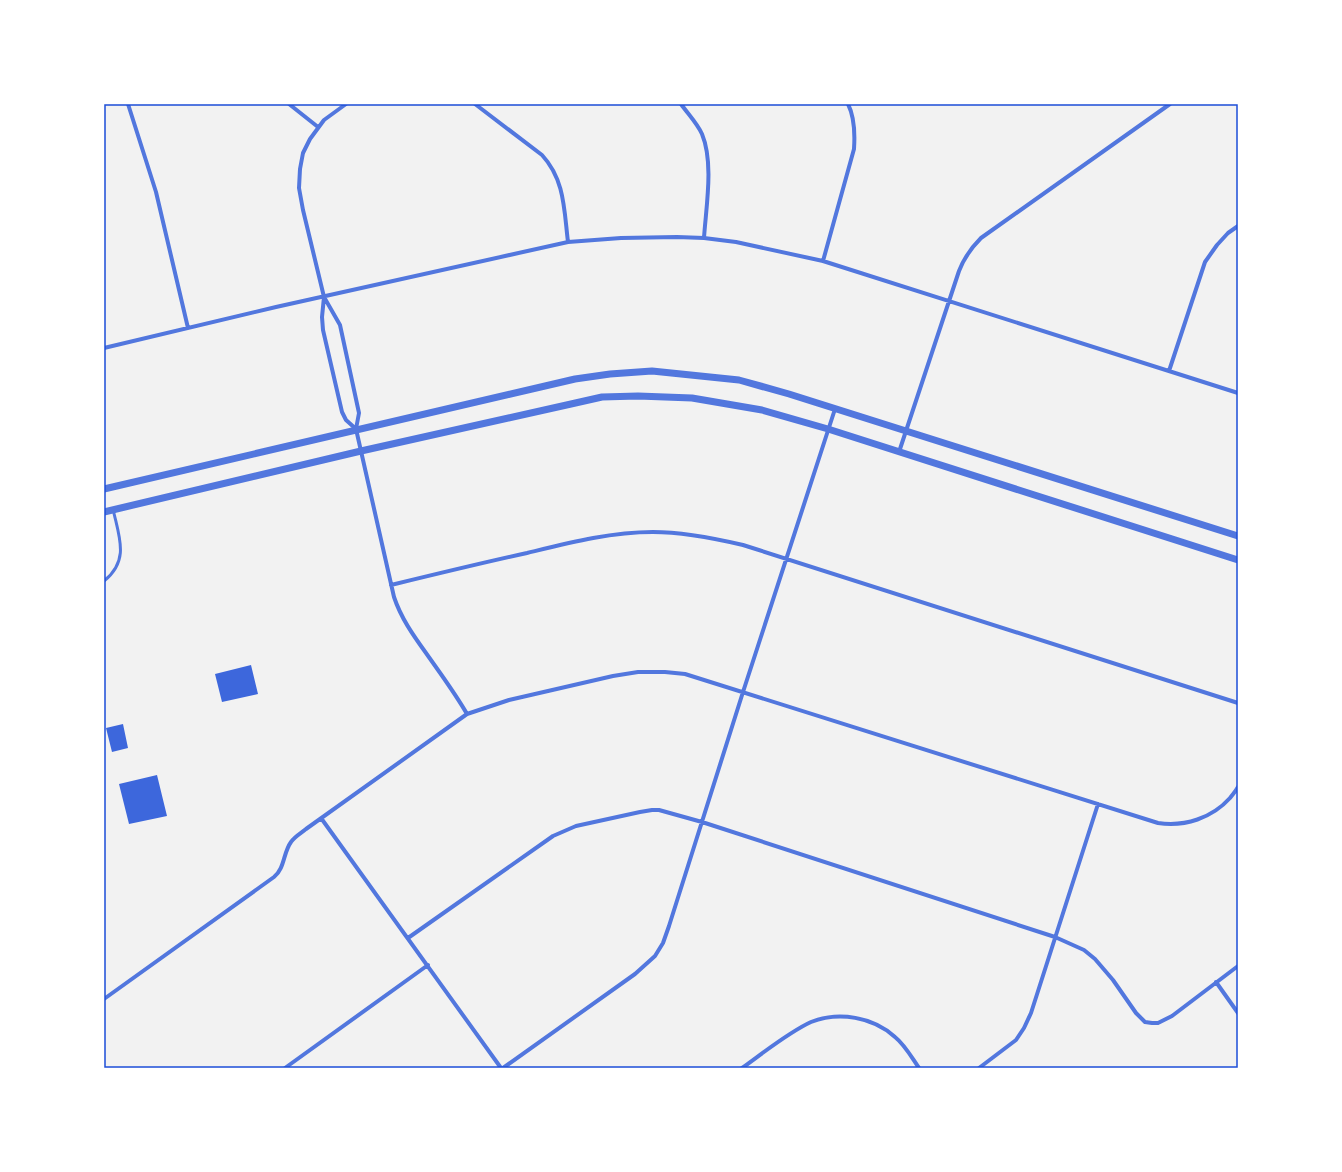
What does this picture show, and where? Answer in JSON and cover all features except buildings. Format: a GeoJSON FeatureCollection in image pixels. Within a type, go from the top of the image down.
{"type":"FeatureCollection","features":[{"type":"Feature","properties":{"kind":"street"},"geometry":{"type":"LineString","coordinates":[[128,104],[156,192],[188,328]]}},
{"type":"Feature","properties":{"kind":"street"},"geometry":{"type":"LineString","coordinates":[[289,104],[318,127]]}},
{"type":"Feature","properties":{"kind":"street"},"geometry":{"type":"LineString","coordinates":[[346,104],[318,127],[303,153],[299,188],[303,210],[324,297],[340,325],[359,413],[356,430],[397,608],[407,627],[457,697],[467,714]]}},
{"type":"Feature","properties":{"kind":"street"},"geometry":{"type":"LineString","coordinates":[[475,104],[542,155],[550,164],[559,181],[568,242]]}},
{"type":"Feature","properties":{"kind":"street"},"geometry":{"type":"LineString","coordinates":[[681,104],[698,127],[707,150],[709,166],[704,238]]}},
{"type":"Feature","properties":{"kind":"street"},"geometry":{"type":"LineString","coordinates":[[823,261],[854,149],[854,120],[848,104]]}},
{"type":"Feature","properties":{"kind":"street"},"geometry":{"type":"LineString","coordinates":[[899,452],[959,271],[964,259],[972,247],[981,238],[1170,104]]}},
{"type":"Feature","properties":{"kind":"street"},"geometry":{"type":"LineString","coordinates":[[1169,371],[1205,262],[1216,245],[1228,233],[1238,226]]}},
{"type":"Feature","properties":{"kind":"street"},"geometry":{"type":"LineString","coordinates":[[104,348],[568,242],[621,238],[704,238],[771,249],[823,261],[1238,392]]}},
{"type":"Feature","properties":{"kind":"street"},"geometry":{"type":"LineString","coordinates":[[324,297],[322,317],[323,330],[342,412],[346,420],[356,430]]}},
{"type":"Feature","properties":{"kind":"street"},"geometry":{"type":"LineString","coordinates":[[104,489],[575,379],[652,371],[739,380],[789,394],[1238,536]]}},
{"type":"Feature","properties":{"kind":"street"},"geometry":{"type":"LineString","coordinates":[[104,512],[361,451],[594,399],[638,396],[692,398],[724,402],[762,410],[828,429],[1238,560]]}},
{"type":"Feature","properties":{"kind":"street"},"geometry":{"type":"LineString","coordinates":[[321,818],[502,1068],[635,974],[655,956],[663,942],[669,926],[835,409]]}},
{"type":"Feature","properties":{"kind":"street"},"geometry":{"type":"LineString","coordinates":[[391,585],[581,540],[636,532],[671,532],[743,545],[1238,703]]}},
{"type":"Feature","properties":{"kind":"street"},"geometry":{"type":"LineString","coordinates":[[104,999],[279,874],[291,841],[467,714],[516,698],[613,676],[638,672],[686,674],[1158,823],[1186,823],[1209,815],[1225,803],[1238,788]]}},
{"type":"Feature","properties":{"kind":"street"},"geometry":{"type":"LineString","coordinates":[[979,1068],[1016,1040],[1031,1013],[1098,804]]}},
{"type":"Feature","properties":{"kind":"street"},"geometry":{"type":"LineString","coordinates":[[408,938],[539,844],[565,830],[576,826],[640,812],[659,810],[702,822],[1055,937],[1084,950],[1094,959],[1113,980],[1136,1013],[1145,1022],[1158,1023],[1172,1016],[1238,966]]}},
{"type":"Feature","properties":{"kind":"street"},"geometry":{"type":"LineString","coordinates":[[285,1068],[428,965]]}},
{"type":"Feature","properties":{"kind":"street"},"geometry":{"type":"LineString","coordinates":[[1216,982],[1238,1013]]}},
{"type":"Feature","properties":{"kind":"street"},"geometry":{"type":"LineString","coordinates":[[742,1068],[783,1039],[811,1022],[841,1016],[873,1023],[887,1031],[901,1043],[919,1068]]}},
{"type":"Feature","properties":{"kind":"lane"},"geometry":{"type":"LineString","coordinates":[[104,581],[114,571],[121,558],[121,543],[114,509]]}}]}
